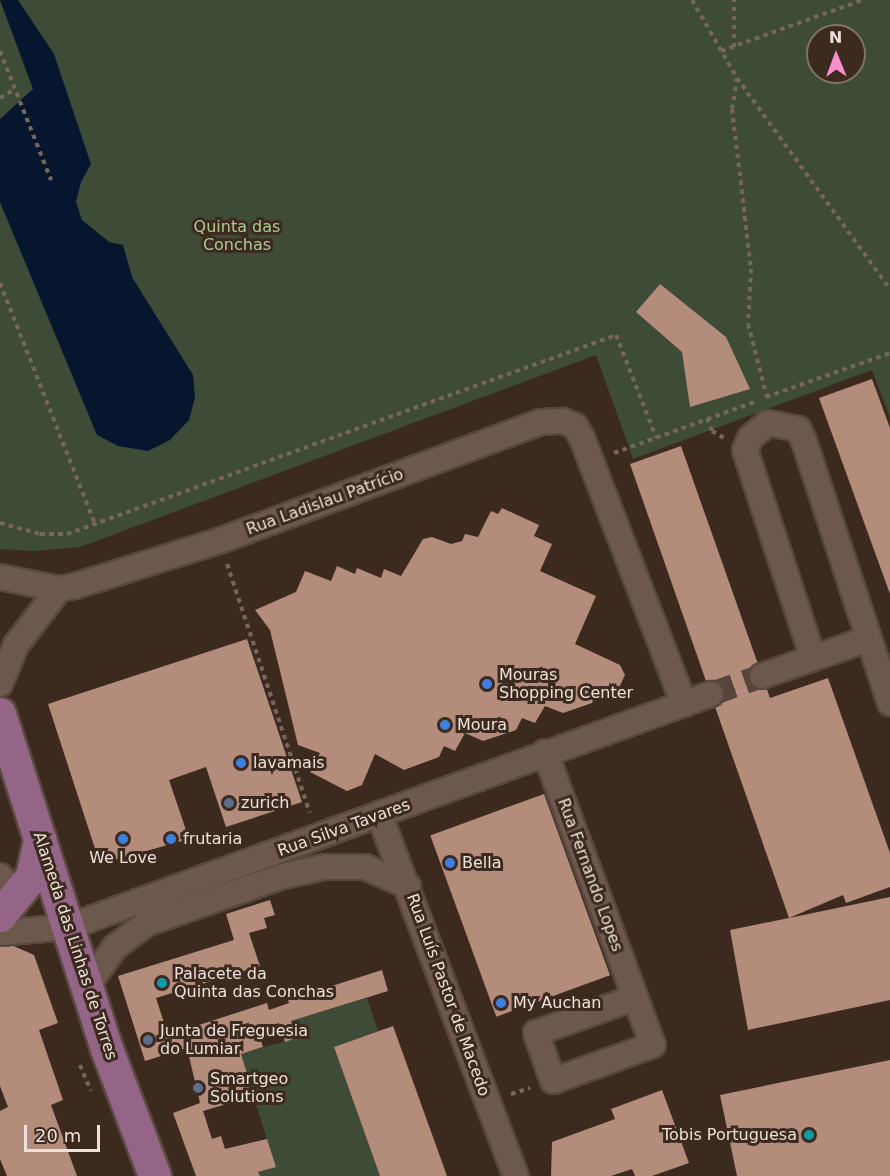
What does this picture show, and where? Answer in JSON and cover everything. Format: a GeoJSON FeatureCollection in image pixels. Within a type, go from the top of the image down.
{"type":"FeatureCollection","features":[{"type":"Feature","properties":{"kind":"main road","name":"Alameda das Linhas de Torres"},"geometry":{"type":"LineString","coordinates":[[0,714],[87,986],[155,1176]]}},
{"type":"Feature","properties":{"kind":"main road"},"geometry":{"type":"LineString","coordinates":[[6,897],[38,863],[39,835]]}},
{"type":"Feature","properties":{"kind":"street","name":"Rua Ladislau Patrício"},"geometry":{"type":"LineString","coordinates":[[0,577],[59,589],[219,541],[541,422],[570,423],[582,438],[591,461]]}},
{"type":"Feature","properties":{"kind":"street"},"geometry":{"type":"LineString","coordinates":[[813,658],[745,450],[750,438],[768,423],[798,429],[890,704]]}},
{"type":"Feature","properties":{"kind":"street"},"geometry":{"type":"LineString","coordinates":[[591,461],[684,704]]}},
{"type":"Feature","properties":{"kind":"street"},"geometry":{"type":"LineString","coordinates":[[0,684],[16,645],[59,589]]}},
{"type":"Feature","properties":{"kind":"street"},"geometry":{"type":"LineString","coordinates":[[762,676],[868,639]]}},
{"type":"Feature","properties":{"kind":"street","name":"Rua Silva Tavares"},"geometry":{"type":"LineString","coordinates":[[0,933],[68,927],[545,752],[711,694]]}},
{"type":"Feature","properties":{"kind":"street","name":"Rua Fernando Lopes"},"geometry":{"type":"LineString","coordinates":[[545,752],[652,1045],[553,1081]]}},
{"type":"Feature","properties":{"kind":"street","name":"Rua Luís Pastor de Macedo"},"geometry":{"type":"LineString","coordinates":[[380,814],[516,1176]]}},
{"type":"Feature","properties":{"kind":"street","name":"Rua Silva Tavares"},"geometry":{"type":"LineString","coordinates":[[87,986],[115,948],[145,924],[283,876],[324,867],[365,867],[408,886]]}},
{"type":"Feature","properties":{"kind":"street"},"geometry":{"type":"LineString","coordinates":[[553,1081],[536,1033],[634,998]]}},
{"type":"Feature","properties":{"kind":"path"},"geometry":{"type":"LineString","coordinates":[[692,0],[737,78],[890,289]]}},
{"type":"Feature","properties":{"kind":"path"},"geometry":{"type":"LineString","coordinates":[[734,0],[734,46]]}},
{"type":"Feature","properties":{"kind":"path"},"geometry":{"type":"LineString","coordinates":[[721,51],[863,0]]}},
{"type":"Feature","properties":{"kind":"path"},"geometry":{"type":"LineString","coordinates":[[0,51],[51,180]]}},
{"type":"Feature","properties":{"kind":"path"},"geometry":{"type":"LineString","coordinates":[[737,78],[732,109],[751,269],[748,324],[767,397]]}},
{"type":"Feature","properties":{"kind":"path"},"geometry":{"type":"LineString","coordinates":[[0,98],[15,89]]}},
{"type":"Feature","properties":{"kind":"path"},"geometry":{"type":"LineString","coordinates":[[0,283],[95,524]]}},
{"type":"Feature","properties":{"kind":"path"},"geometry":{"type":"LineString","coordinates":[[0,523],[40,534],[67,534],[616,335],[656,437]]}},
{"type":"Feature","properties":{"kind":"path"},"geometry":{"type":"LineString","coordinates":[[591,461],[890,353]]}},
{"type":"Feature","properties":{"kind":"path"},"geometry":{"type":"LineString","coordinates":[[219,541],[318,837]]}},
{"type":"Feature","properties":{"kind":"path"},"geometry":{"type":"LineString","coordinates":[[487,1102],[553,1081]]}},
{"type":"Feature","properties":{"kind":"green space","name":"Quinta das Conchas"},"geometry":{"type":"Polygon","coordinates":[[[0,0],[890,0],[890,418],[872,370],[633,459],[596,355],[80,547],[34,551],[0,549],[0,0]]]}},
{"type":"Feature","properties":{"kind":"green space"},"geometry":{"type":"Polygon","coordinates":[[[367,998],[378,1031],[334,1047],[380,1176],[260,1176],[258,1172],[275,1167],[241,1054],[296,1038],[291,1021],[367,998]]]}},
{"type":"Feature","properties":{"kind":"water"},"geometry":{"type":"Polygon","coordinates":[[[0,0],[18,0],[54,54],[91,164],[81,182],[76,202],[82,220],[109,242],[123,245],[132,277],[193,375],[195,398],[189,420],[170,440],[148,451],[118,446],[97,435],[0,202],[0,119],[33,89],[0,0]]]}},
{"type":"Feature","properties":{"kind":"building"},"geometry":{"type":"Polygon","coordinates":[[[660,284],[726,337],[750,389],[690,407],[682,352],[636,312],[660,284]]]}},
{"type":"Feature","properties":{"kind":"building"},"geometry":{"type":"Polygon","coordinates":[[[872,379],[890,428],[890,594],[819,398],[872,379]]]}},
{"type":"Feature","properties":{"kind":"building"},"geometry":{"type":"Polygon","coordinates":[[[681,446],[770,698],[828,678],[890,853],[890,887],[846,903],[843,895],[789,918],[630,464],[681,446]]]}},
{"type":"Feature","properties":{"kind":"building"},"geometry":{"type":"Polygon","coordinates":[[[502,508],[539,525],[534,536],[552,544],[540,571],[596,596],[575,644],[620,665],[625,675],[617,692],[608,697],[596,693],[592,703],[563,713],[545,706],[535,723],[522,718],[516,730],[483,741],[465,733],[455,751],[444,746],[439,757],[404,770],[375,754],[362,785],[347,791],[310,772],[320,753],[298,745],[270,630],[255,610],[296,592],[305,571],[331,581],[337,566],[355,574],[357,568],[381,578],[384,569],[401,576],[423,539],[432,537],[451,544],[462,541],[465,534],[478,537],[491,511],[498,514],[502,508]]]}},
{"type":"Feature","properties":{"kind":"building"},"geometry":{"type":"Polygon","coordinates":[[[247,639],[302,802],[226,827],[206,767],[169,780],[189,839],[100,864],[48,704],[247,639]]]}},
{"type":"Feature","properties":{"kind":"building"},"geometry":{"type":"Polygon","coordinates":[[[544,794],[610,975],[496,1017],[430,835],[544,794]]]}},
{"type":"Feature","properties":{"kind":"building"},"geometry":{"type":"Polygon","coordinates":[[[890,897],[890,1000],[748,1030],[730,930],[890,897]]]}},
{"type":"Feature","properties":{"kind":"building","name":"Palacete da Quinta das Conchas"},"geometry":{"type":"Polygon","coordinates":[[[270,900],[275,915],[264,918],[267,928],[249,933],[260,966],[156,998],[168,1035],[267,1003],[269,1010],[289,1003],[288,1000],[382,970],[388,991],[291,1021],[296,1038],[285,1042],[279,1023],[258,1030],[263,1047],[241,1054],[254,1096],[203,1111],[212,1139],[221,1136],[225,1149],[267,1139],[276,1167],[258,1172],[260,1176],[196,1176],[173,1113],[200,1103],[187,1048],[145,1061],[118,976],[234,940],[226,914],[270,900]]]}},
{"type":"Feature","properties":{"kind":"building"},"geometry":{"type":"Polygon","coordinates":[[[9,944],[34,955],[58,1023],[39,1030],[63,1100],[51,1105],[77,1176],[7,1176],[0,1159],[0,1111],[8,1107],[0,1086],[0,947],[9,944]]]}},
{"type":"Feature","properties":{"kind":"building"},"geometry":{"type":"Polygon","coordinates":[[[393,1026],[447,1176],[380,1176],[334,1047],[393,1026]]]}},
{"type":"Feature","properties":{"kind":"building","name":"Tobis Portuguesa"},"geometry":{"type":"Polygon","coordinates":[[[890,1060],[890,1176],[737,1176],[720,1095],[890,1060]]]}},
{"type":"Feature","properties":{"kind":"building"},"geometry":{"type":"Polygon","coordinates":[[[662,1090],[689,1163],[652,1176],[635,1176],[632,1169],[611,1176],[551,1176],[552,1142],[615,1119],[611,1109],[662,1090]]]}},
{"type":"Feature","properties":{"kind":"tunnel"},"geometry":{"type":"LineString","coordinates":[[711,694],[762,676]]}},
{"type":"Feature","properties":{"kind":"place","name":"Mouras Shopping Center"},"geometry":{"type":"Point","coordinates":[487,684]}},
{"type":"Feature","properties":{"kind":"place","name":"Moura"},"geometry":{"type":"Point","coordinates":[445,725]}},
{"type":"Feature","properties":{"kind":"place","name":"lavamais"},"geometry":{"type":"Point","coordinates":[241,763]}},
{"type":"Feature","properties":{"kind":"place","name":"zurich"},"geometry":{"type":"Point","coordinates":[229,803]}},
{"type":"Feature","properties":{"kind":"place","name":"We Love"},"geometry":{"type":"Point","coordinates":[123,839]}},
{"type":"Feature","properties":{"kind":"place","name":"frutaria"},"geometry":{"type":"Point","coordinates":[171,839]}},
{"type":"Feature","properties":{"kind":"place","name":"Bella"},"geometry":{"type":"Point","coordinates":[450,863]}},
{"type":"Feature","properties":{"kind":"place","name":"Palacete da Quinta das Conchas"},"geometry":{"type":"Point","coordinates":[162,983]}},
{"type":"Feature","properties":{"kind":"place","name":"My Auchan"},"geometry":{"type":"Point","coordinates":[501,1003]}},
{"type":"Feature","properties":{"kind":"place","name":"Junta de Freguesia do Lumiar"},"geometry":{"type":"Point","coordinates":[148,1040]}},
{"type":"Feature","properties":{"kind":"place","name":"Smartgeo Solutions"},"geometry":{"type":"Point","coordinates":[198,1088]}},
{"type":"Feature","properties":{"kind":"place","name":"Tobis Portuguesa"},"geometry":{"type":"Point","coordinates":[809,1135]}}]}
